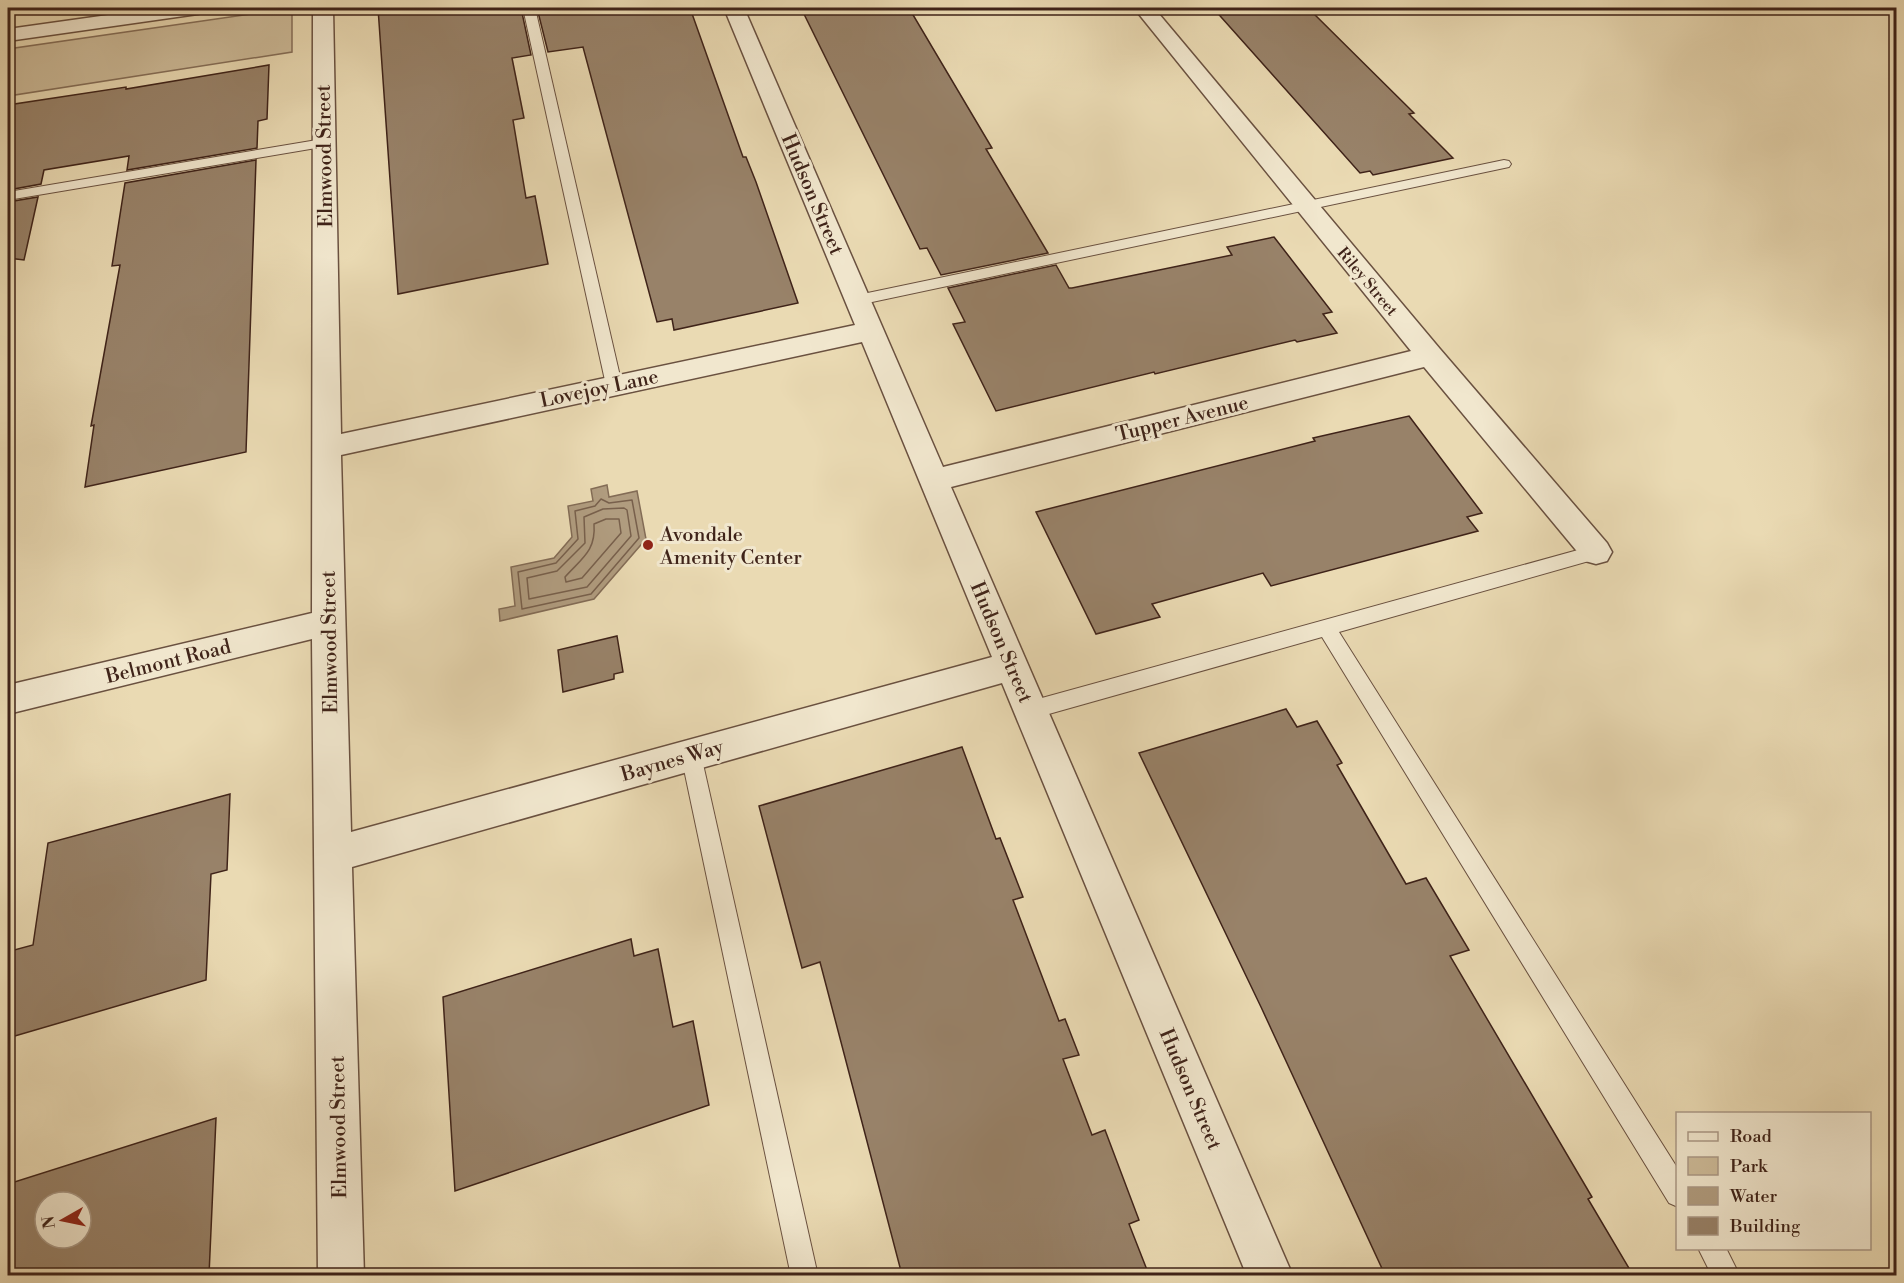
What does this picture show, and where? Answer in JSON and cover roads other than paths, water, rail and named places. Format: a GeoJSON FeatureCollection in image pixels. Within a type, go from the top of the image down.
{"type":"FeatureCollection","features":[{"type":"Feature","properties":{"kind":"street"},"geometry":{"type":"LineString","coordinates":[[8,35],[198,8]]}},
{"type":"Feature","properties":{"kind":"street","name":"Elmwood Street"},"geometry":{"type":"LineString","coordinates":[[323,8],[328,622],[341,1275]]}},
{"type":"Feature","properties":{"kind":"street","name":"Hudson Street"},"geometry":{"type":"LineString","coordinates":[[734,8],[1270,1275]]}},
{"type":"Feature","properties":{"kind":"street","name":"Riley Street"},"geometry":{"type":"LineString","coordinates":[[1144,8],[1430,356],[1596,552]]}},
{"type":"Feature","properties":{"kind":"street","name":"Lovejoy Lane"},"geometry":{"type":"LineString","coordinates":[[328,447],[870,331]]}},
{"type":"Feature","properties":{"kind":"street","name":"Tupper Avenue"},"geometry":{"type":"LineString","coordinates":[[934,480],[1430,356]]}},
{"type":"Feature","properties":{"kind":"street","name":"Belmont Road"},"geometry":{"type":"LineString","coordinates":[[8,700],[328,622]]}},
{"type":"Feature","properties":{"kind":"street","name":"Baynes Way"},"geometry":{"type":"LineString","coordinates":[[332,855],[1012,666]]}},
{"type":"Feature","properties":{"kind":"lane"},"geometry":{"type":"LineString","coordinates":[[529,8],[614,385]]}},
{"type":"Feature","properties":{"kind":"lane"},"geometry":{"type":"LineString","coordinates":[[8,196],[323,143]]}},
{"type":"Feature","properties":{"kind":"lane"},"geometry":{"type":"LineString","coordinates":[[858,300],[1504,164]]}},
{"type":"Feature","properties":{"kind":"lane"},"geometry":{"type":"LineString","coordinates":[[1031,710],[1596,552]]}},
{"type":"Feature","properties":{"kind":"lane"},"geometry":{"type":"LineString","coordinates":[[1326,627],[1676,1192]]}},
{"type":"Feature","properties":{"kind":"lane"},"geometry":{"type":"LineString","coordinates":[[691,755],[805,1275]]}},
{"type":"Feature","properties":{"kind":"lane"},"geometry":{"type":"LineString","coordinates":[[1712,1250],[1727,1275]]}},
{"type":"Feature","properties":{"kind":"water"},"geometry":{"type":"Polygon","coordinates":[[[607,485],[609,497],[637,491],[646,539],[594,599],[500,621],[499,609],[515,606],[511,567],[554,558],[572,537],[568,506],[593,501],[591,489],[607,485]]]}},
{"type":"Feature","properties":{"kind":"place","name":"Avondale Amenity Center"},"geometry":{"type":"Point","coordinates":[648,545]}}]}
